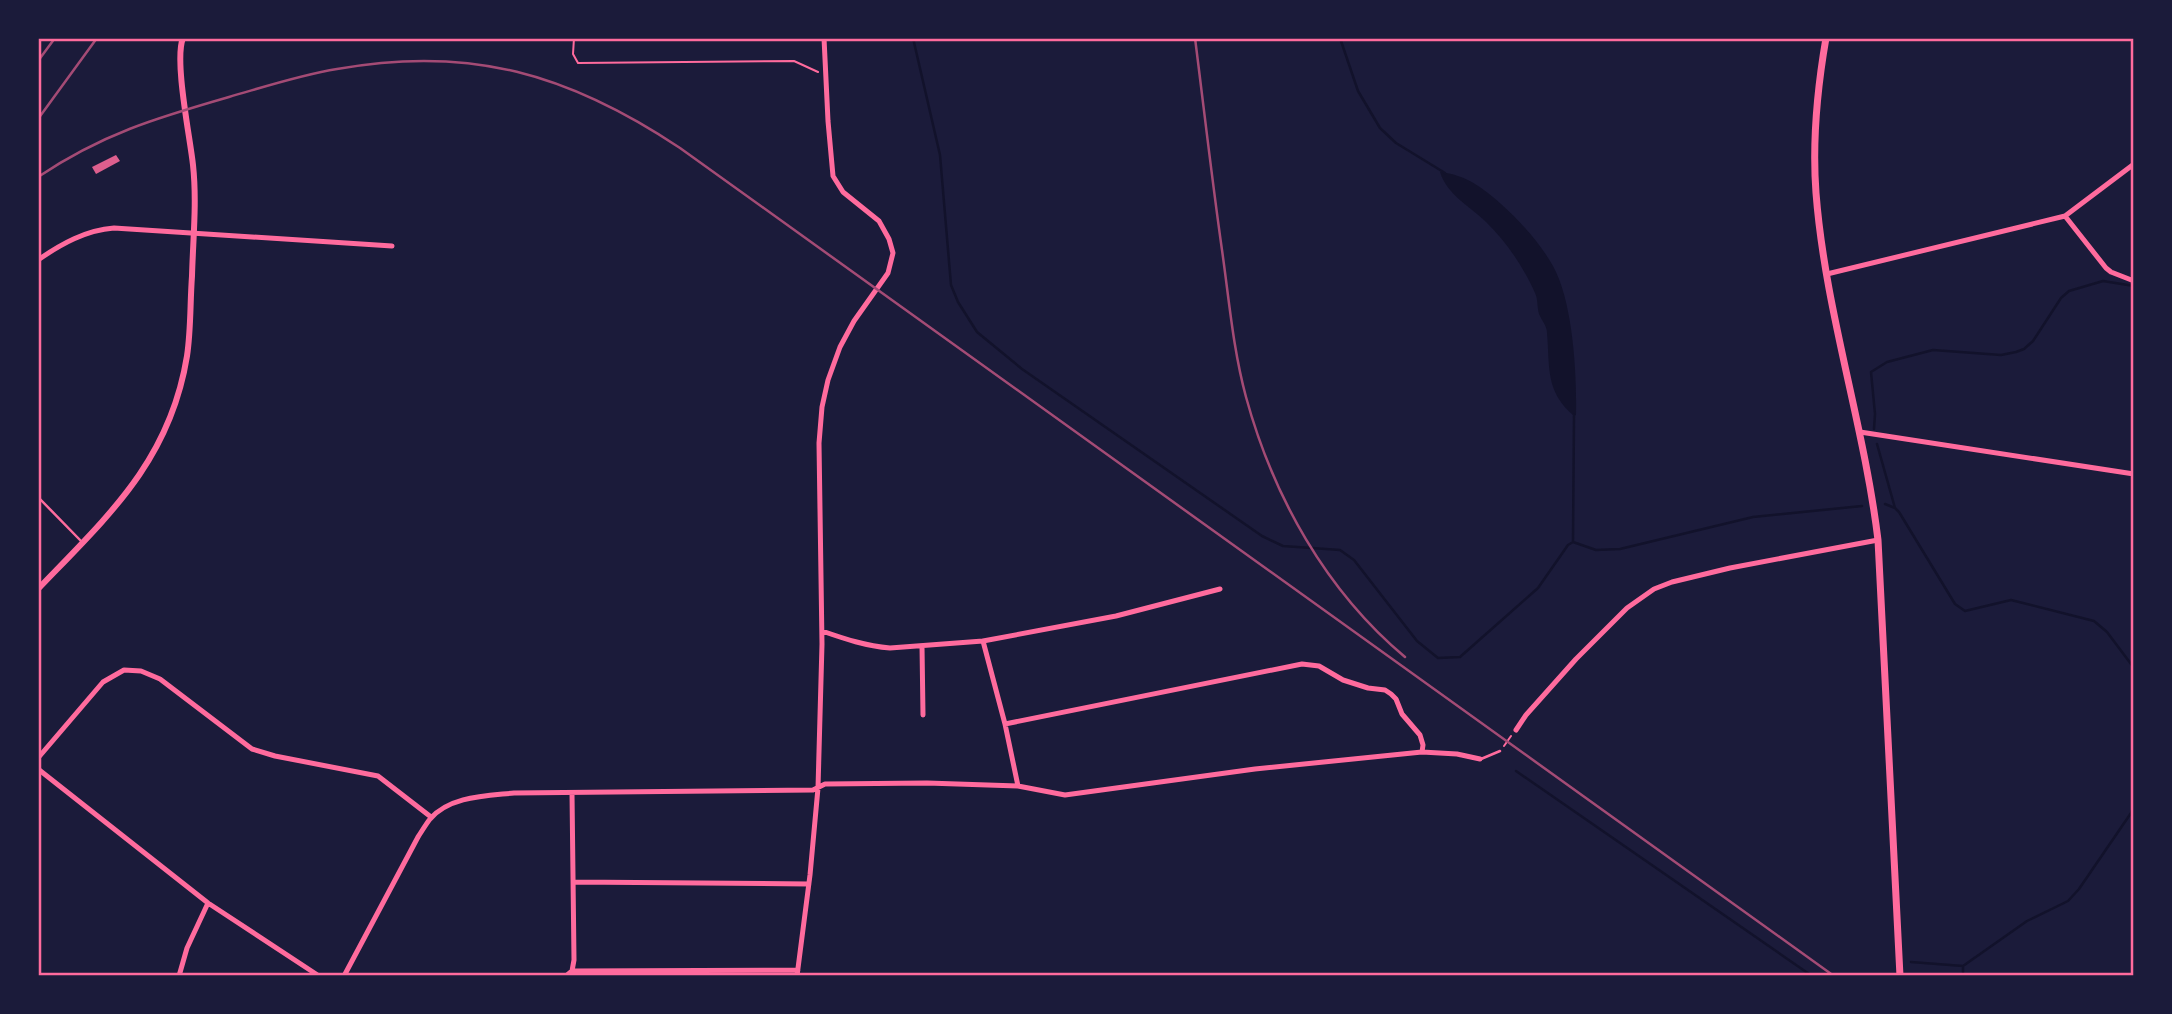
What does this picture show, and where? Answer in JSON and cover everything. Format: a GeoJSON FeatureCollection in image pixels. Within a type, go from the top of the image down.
{"type":"FeatureCollection","features":[{"type":"Feature","properties":{"kind":"main road"},"geometry":{"type":"LineString","coordinates":[[1826,38],[1815,111],[1815,190],[1827,274],[1871,483],[1878,540],[1900,975]]}},
{"type":"Feature","properties":{"kind":"street"},"geometry":{"type":"LineString","coordinates":[[38,589],[110,515],[137,480],[158,444],[171,415],[181,382],[188,346],[194,233],[193,167],[180,67],[183,38]]}},
{"type":"Feature","properties":{"kind":"street"},"geometry":{"type":"LineString","coordinates":[[572,793],[574,960],[569,973],[798,973],[818,788],[822,631],[819,493],[822,407],[828,380],[840,348],[884,280],[892,260],[889,239],[879,221],[843,192],[833,176],[824,38]]}},
{"type":"Feature","properties":{"kind":"street"},"geometry":{"type":"LineString","coordinates":[[1827,274],[2065,216],[2133,164]]}},
{"type":"Feature","properties":{"kind":"street"},"geometry":{"type":"LineString","coordinates":[[2065,216],[2106,268],[2133,281]]}},
{"type":"Feature","properties":{"kind":"street"},"geometry":{"type":"LineString","coordinates":[[38,260],[75,238],[105,229],[129,228],[392,246]]}},
{"type":"Feature","properties":{"kind":"street"},"geometry":{"type":"LineString","coordinates":[[1860,432],[2133,474]]}},
{"type":"Feature","properties":{"kind":"street"},"geometry":{"type":"LineString","coordinates":[[1516,730],[1576,659],[1627,608],[1654,589],[1730,568],[1878,540]]}},
{"type":"Feature","properties":{"kind":"street"},"geometry":{"type":"LineString","coordinates":[[822,631],[864,645],[890,648],[982,641],[1116,616],[1220,589]]}},
{"type":"Feature","properties":{"kind":"street"},"geometry":{"type":"LineString","coordinates":[[982,641],[1005,724],[1018,786]]}},
{"type":"Feature","properties":{"kind":"street"},"geometry":{"type":"LineString","coordinates":[[922,646],[923,715]]}},
{"type":"Feature","properties":{"kind":"street"},"geometry":{"type":"LineString","coordinates":[[1005,724],[1301,664],[1319,666],[1343,680],[1385,690],[1391,694],[1402,714],[1420,736],[1422,752]]}},
{"type":"Feature","properties":{"kind":"street"},"geometry":{"type":"LineString","coordinates":[[38,758],[103,682],[124,670],[141,671],[160,679],[252,749],[378,776],[431,817]]}},
{"type":"Feature","properties":{"kind":"street"},"geometry":{"type":"LineString","coordinates":[[344,975],[431,817],[452,804],[475,797],[514,793],[818,788],[825,784],[926,783],[1018,786],[1065,795],[1255,769],[1422,752],[1457,754],[1480,759]]}},
{"type":"Feature","properties":{"kind":"street"},"geometry":{"type":"LineString","coordinates":[[38,769],[208,903],[319,975]]}},
{"type":"Feature","properties":{"kind":"street"},"geometry":{"type":"LineString","coordinates":[[573,882],[809,884]]}},
{"type":"Feature","properties":{"kind":"street"},"geometry":{"type":"LineString","coordinates":[[179,975],[187,948],[208,903]]}},
{"type":"Feature","properties":{"kind":"lane"},"geometry":{"type":"LineString","coordinates":[[38,497],[83,543]]}},
{"type":"Feature","properties":{"kind":"lane"},"geometry":{"type":"LineString","coordinates":[[1480,759],[1500,751]]}},
{"type":"Feature","properties":{"kind":"path"},"geometry":{"type":"LineString","coordinates":[[574,38],[573,54],[578,63],[794,61],[812,71],[826,74]]}},
{"type":"Feature","properties":{"kind":"path"},"geometry":{"type":"LineString","coordinates":[[1500,751],[1516,730]]}},
{"type":"Feature","properties":{"kind":"shaded area"},"geometry":{"type":"Polygon","coordinates":[[[1440,172],[1466,179],[1494,198],[1530,233],[1553,266],[1560,281],[1569,318],[1576,379],[1576,415],[1565,407],[1554,388],[1549,368],[1547,330],[1526,274],[1501,238],[1453,194],[1440,172]]]}},
{"type":"Feature","properties":{"kind":"building"},"geometry":{"type":"Polygon","coordinates":[[[116,155],[120,161],[96,174],[92,167],[116,155]]]}},
{"type":"Feature","properties":{"kind":"waterway"},"geometry":{"type":"LineString","coordinates":[[913,38],[940,155],[951,285],[958,302],[977,332],[1022,369],[1262,536],[1283,546],[1340,550],[1354,560],[1417,641],[1438,658],[1460,657],[1538,588],[1568,545],[1573,542],[1596,550],[1620,549],[1753,517],[1862,506]]}},
{"type":"Feature","properties":{"kind":"waterway"},"geometry":{"type":"LineString","coordinates":[[1340,38],[1358,91],[1380,128],[1396,143],[1445,173]]}},
{"type":"Feature","properties":{"kind":"waterway"},"geometry":{"type":"LineString","coordinates":[[1874,429],[1871,372],[1887,362],[1933,350],[2001,355],[2016,352],[2033,341],[2061,298],[2069,291],[2103,281],[2134,286]]}},
{"type":"Feature","properties":{"kind":"waterway"},"geometry":{"type":"LineString","coordinates":[[1573,541],[1574,415]]}},
{"type":"Feature","properties":{"kind":"waterway"},"geometry":{"type":"LineString","coordinates":[[1877,444],[1895,508]]}},
{"type":"Feature","properties":{"kind":"waterway"},"geometry":{"type":"LineString","coordinates":[[1885,504],[1899,512],[1955,604],[1965,611],[2011,600],[2094,621],[2107,632],[2134,668]]}},
{"type":"Feature","properties":{"kind":"waterway"},"geometry":{"type":"LineString","coordinates":[[1516,771],[1812,976]]}},
{"type":"Feature","properties":{"kind":"waterway"},"geometry":{"type":"LineString","coordinates":[[1963,972],[1963,966],[2027,921],[2068,901],[2079,889],[2134,805]]}},
{"type":"Feature","properties":{"kind":"waterway"},"geometry":{"type":"LineString","coordinates":[[1911,962],[1963,966]]}},
{"type":"Feature","properties":{"kind":"railway"},"geometry":{"type":"LineString","coordinates":[[38,61],[55,38]]}},
{"type":"Feature","properties":{"kind":"railway"},"geometry":{"type":"LineString","coordinates":[[38,119],[97,38]]}},
{"type":"Feature","properties":{"kind":"railway"},"geometry":{"type":"LineString","coordinates":[[1195,38],[1235,342],[1257,434],[1287,505],[1327,572],[1377,631],[1405,657]]}},
{"type":"Feature","properties":{"kind":"railway"},"geometry":{"type":"LineString","coordinates":[[38,177],[107,138],[153,120],[309,74],[385,62],[475,64],[558,84],[598,101],[639,122],[680,148],[1834,976]]}}]}
